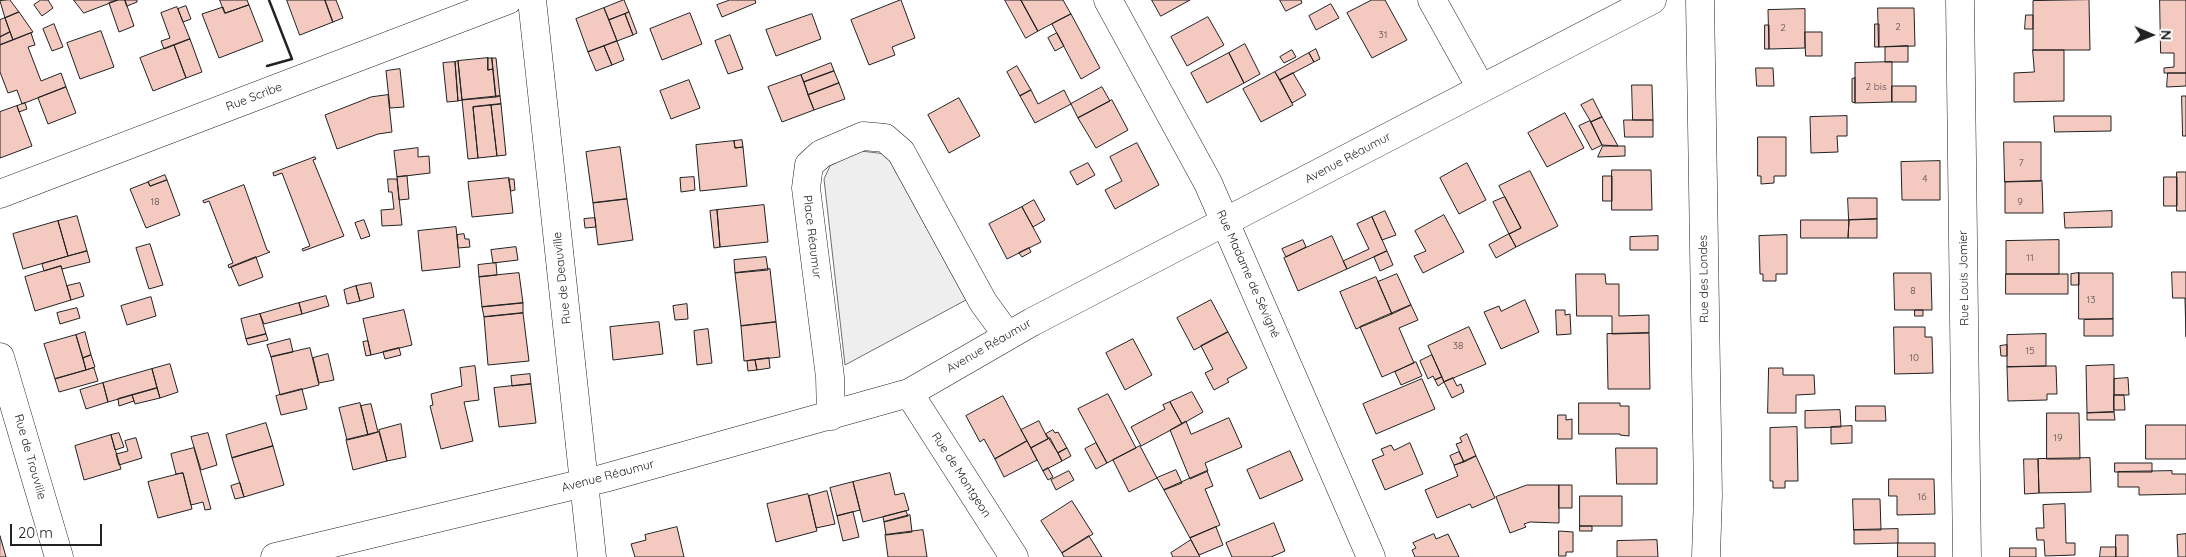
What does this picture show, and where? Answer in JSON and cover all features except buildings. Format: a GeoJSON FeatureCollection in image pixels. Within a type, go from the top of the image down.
{"type":"FeatureCollection","features":[{"type":"Feature","properties":{"kind":"street","name":"Rue Scribe"},"geometry":{"type":"LineString","coordinates":[[0,194],[508,0]]}},
{"type":"Feature","properties":{"kind":"street","name":"Rue de Deauville"},"geometry":{"type":"LineString","coordinates":[[532,0],[592,557]]}},
{"type":"Feature","properties":{"kind":"street","name":"Rue Madame de Sévigné"},"geometry":{"type":"LineString","coordinates":[[1108,0],[1208,183],[1371,557]]}},
{"type":"Feature","properties":{"kind":"street"},"geometry":{"type":"LineString","coordinates":[[1432,0],[1480,88]]}},
{"type":"Feature","properties":{"kind":"street","name":"Avenue Réaumur"},"geometry":{"type":"LineString","coordinates":[[275,557],[584,482],[831,416],[908,393],[1007,335],[1225,220],[1652,0]]}},
{"type":"Feature","properties":{"kind":"street","name":"Rue des Londes"},"geometry":{"type":"LineString","coordinates":[[1700,0],[1708,495],[1706,557]]}},
{"type":"Feature","properties":{"kind":"street","name":"Rue Louis Jomier"},"geometry":{"type":"LineString","coordinates":[[1960,0],[1967,557]]}},
{"type":"Feature","properties":{"kind":"street","name":"Place Réaumur"},"geometry":{"type":"LineString","coordinates":[[831,416],[830,377],[806,188],[809,165],[821,154],[863,136],[885,138],[901,152],[983,302],[1007,335]]}},
{"type":"Feature","properties":{"kind":"street","name":"Rue de Trouville"},"geometry":{"type":"LineString","coordinates":[[0,357],[59,557]]}},
{"type":"Feature","properties":{"kind":"street","name":"Rue de Montgeon"},"geometry":{"type":"LineString","coordinates":[[908,393],[1014,557]]}},
{"type":"Feature","properties":{"kind":"shaded area"},"geometry":{"type":"Polygon","coordinates":[[[861,151],[886,154],[966,300],[845,365],[824,179],[830,166],[861,151]]]}},
{"type":"Feature","properties":{"kind":"wall"},"geometry":{"type":"LineString","coordinates":[[267,66],[292,59],[269,0]]}}]}
